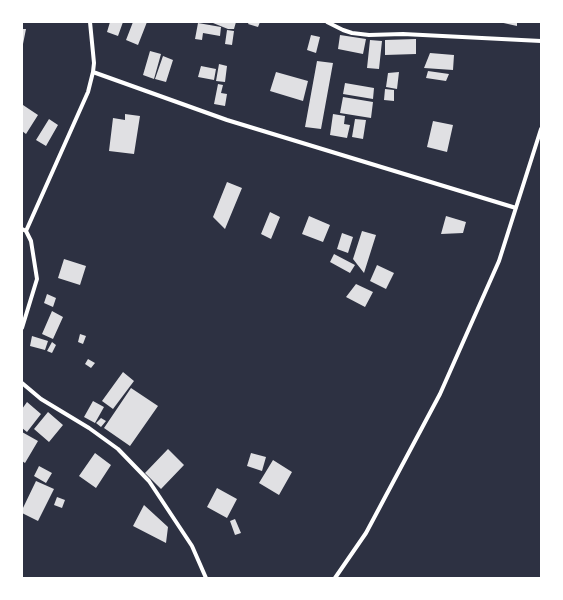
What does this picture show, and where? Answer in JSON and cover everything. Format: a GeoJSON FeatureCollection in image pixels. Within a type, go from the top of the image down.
{"type":"FeatureCollection","features":[{"type":"Feature","properties":{"kind":"street"},"geometry":{"type":"LineString","coordinates":[[22,328],[37,278],[32,241],[24,230],[88,92],[94,63],[90,22]]}},
{"type":"Feature","properties":{"kind":"street"},"geometry":{"type":"LineString","coordinates":[[327,22],[348,32],[369,35],[403,34],[541,41]]}},
{"type":"Feature","properties":{"kind":"street"},"geometry":{"type":"LineString","coordinates":[[93,72],[227,120],[516,208]]}},
{"type":"Feature","properties":{"kind":"street"},"geometry":{"type":"LineString","coordinates":[[335,578],[366,533],[440,394],[499,260],[541,128]]}},
{"type":"Feature","properties":{"kind":"street"},"geometry":{"type":"LineString","coordinates":[[22,382],[41,399],[89,428],[118,449],[149,481],[192,546],[206,578]]}},
{"type":"Feature","properties":{"kind":"building"},"geometry":{"type":"Polygon","coordinates":[[[110,22],[123,22],[118,36],[107,32],[110,22]]]}},
{"type":"Feature","properties":{"kind":"building"},"geometry":{"type":"Polygon","coordinates":[[[133,22],[147,22],[138,45],[126,40],[133,22]]]}},
{"type":"Feature","properties":{"kind":"building"},"geometry":{"type":"Polygon","coordinates":[[[236,22],[234,29],[228,29],[213,23],[236,22]]]}},
{"type":"Feature","properties":{"kind":"building"},"geometry":{"type":"Polygon","coordinates":[[[249,22],[260,22],[258,27],[248,24],[249,22]]]}},
{"type":"Feature","properties":{"kind":"building"},"geometry":{"type":"Polygon","coordinates":[[[499,22],[517,22],[517,26],[499,22]]]}},
{"type":"Feature","properties":{"kind":"building"},"geometry":{"type":"Polygon","coordinates":[[[198,23],[221,27],[220,36],[203,33],[202,40],[195,39],[198,23]]]}},
{"type":"Feature","properties":{"kind":"building"},"geometry":{"type":"Polygon","coordinates":[[[22,29],[26,29],[23,44],[22,43],[22,29]]]}},
{"type":"Feature","properties":{"kind":"building"},"geometry":{"type":"Polygon","coordinates":[[[227,30],[234,31],[232,45],[225,44],[227,30]]]}},
{"type":"Feature","properties":{"kind":"building"},"geometry":{"type":"Polygon","coordinates":[[[311,35],[320,37],[316,53],[307,50],[311,35]]]}},
{"type":"Feature","properties":{"kind":"building"},"geometry":{"type":"Polygon","coordinates":[[[340,35],[366,39],[363,54],[338,49],[340,35]]]}},
{"type":"Feature","properties":{"kind":"building"},"geometry":{"type":"Polygon","coordinates":[[[416,39],[416,54],[385,55],[385,40],[416,39]]]}},
{"type":"Feature","properties":{"kind":"building"},"geometry":{"type":"Polygon","coordinates":[[[370,40],[382,41],[379,69],[367,68],[370,40]]]}},
{"type":"Feature","properties":{"kind":"building"},"geometry":{"type":"Polygon","coordinates":[[[150,51],[161,54],[154,79],[143,75],[150,51]]]}},
{"type":"Feature","properties":{"kind":"building"},"geometry":{"type":"Polygon","coordinates":[[[430,53],[454,55],[453,70],[424,68],[430,53]]]}},
{"type":"Feature","properties":{"kind":"building"},"geometry":{"type":"Polygon","coordinates":[[[163,56],[173,60],[166,82],[155,79],[163,56]]]}},
{"type":"Feature","properties":{"kind":"building"},"geometry":{"type":"Polygon","coordinates":[[[317,61],[333,63],[321,129],[305,127],[317,61]]]}},
{"type":"Feature","properties":{"kind":"building"},"geometry":{"type":"Polygon","coordinates":[[[219,64],[227,66],[225,82],[216,81],[219,64]]]}},
{"type":"Feature","properties":{"kind":"building"},"geometry":{"type":"Polygon","coordinates":[[[201,66],[216,69],[214,80],[198,77],[201,66]]]}},
{"type":"Feature","properties":{"kind":"building"},"geometry":{"type":"Polygon","coordinates":[[[428,71],[449,74],[446,81],[426,78],[428,71]]]}},
{"type":"Feature","properties":{"kind":"building"},"geometry":{"type":"Polygon","coordinates":[[[276,72],[308,81],[303,101],[270,91],[276,72]]]}},
{"type":"Feature","properties":{"kind":"building"},"geometry":{"type":"Polygon","coordinates":[[[399,72],[397,89],[386,87],[388,73],[399,72]]]}},
{"type":"Feature","properties":{"kind":"building"},"geometry":{"type":"Polygon","coordinates":[[[345,83],[374,88],[373,99],[343,94],[345,83]]]}},
{"type":"Feature","properties":{"kind":"building"},"geometry":{"type":"Polygon","coordinates":[[[218,84],[223,85],[221,93],[227,94],[225,106],[214,104],[218,84]]]}},
{"type":"Feature","properties":{"kind":"building"},"geometry":{"type":"Polygon","coordinates":[[[385,89],[394,90],[394,101],[384,100],[385,89]]]}},
{"type":"Feature","properties":{"kind":"building"},"geometry":{"type":"Polygon","coordinates":[[[343,97],[373,102],[371,118],[340,113],[343,97]]]}},
{"type":"Feature","properties":{"kind":"building"},"geometry":{"type":"Polygon","coordinates":[[[23,105],[38,115],[26,134],[22,131],[23,105]]]}},
{"type":"Feature","properties":{"kind":"building"},"geometry":{"type":"Polygon","coordinates":[[[125,114],[140,116],[134,154],[109,151],[113,118],[125,120],[125,114]]]}},
{"type":"Feature","properties":{"kind":"building"},"geometry":{"type":"Polygon","coordinates":[[[333,114],[345,116],[344,124],[350,125],[347,138],[330,135],[333,114]]]}},
{"type":"Feature","properties":{"kind":"building"},"geometry":{"type":"Polygon","coordinates":[[[49,119],[58,125],[46,146],[36,140],[49,119]]]}},
{"type":"Feature","properties":{"kind":"building"},"geometry":{"type":"Polygon","coordinates":[[[355,119],[366,120],[363,139],[352,137],[355,119]]]}},
{"type":"Feature","properties":{"kind":"building"},"geometry":{"type":"Polygon","coordinates":[[[433,121],[453,125],[447,152],[427,147],[433,121]]]}},
{"type":"Feature","properties":{"kind":"building"},"geometry":{"type":"Polygon","coordinates":[[[227,182],[242,188],[225,229],[213,217],[227,182]]]}},
{"type":"Feature","properties":{"kind":"building"},"geometry":{"type":"Polygon","coordinates":[[[270,212],[280,217],[271,239],[261,234],[270,212]]]}},
{"type":"Feature","properties":{"kind":"building"},"geometry":{"type":"Polygon","coordinates":[[[309,216],[330,225],[323,242],[302,234],[309,216]]]}},
{"type":"Feature","properties":{"kind":"building"},"geometry":{"type":"Polygon","coordinates":[[[446,216],[466,222],[463,233],[441,234],[446,216]]]}},
{"type":"Feature","properties":{"kind":"building"},"geometry":{"type":"Polygon","coordinates":[[[362,231],[376,235],[364,273],[353,259],[362,231]]]}},
{"type":"Feature","properties":{"kind":"building"},"geometry":{"type":"Polygon","coordinates":[[[342,233],[353,237],[348,253],[337,249],[342,233]]]}},
{"type":"Feature","properties":{"kind":"building"},"geometry":{"type":"Polygon","coordinates":[[[334,254],[355,265],[350,273],[330,262],[334,254]]]}},
{"type":"Feature","properties":{"kind":"building"},"geometry":{"type":"Polygon","coordinates":[[[64,259],[86,266],[80,285],[58,278],[64,259]]]}},
{"type":"Feature","properties":{"kind":"building"},"geometry":{"type":"Polygon","coordinates":[[[377,265],[394,273],[386,289],[370,281],[377,265]]]}},
{"type":"Feature","properties":{"kind":"building"},"geometry":{"type":"Polygon","coordinates":[[[356,284],[373,292],[365,307],[346,297],[356,284]]]}},
{"type":"Feature","properties":{"kind":"building"},"geometry":{"type":"Polygon","coordinates":[[[47,294],[56,298],[53,307],[44,303],[47,294]]]}},
{"type":"Feature","properties":{"kind":"building"},"geometry":{"type":"Polygon","coordinates":[[[52,311],[63,317],[53,339],[42,334],[52,311]]]}},
{"type":"Feature","properties":{"kind":"building"},"geometry":{"type":"Polygon","coordinates":[[[80,334],[86,336],[83,344],[78,342],[80,334]]]}},
{"type":"Feature","properties":{"kind":"building"},"geometry":{"type":"Polygon","coordinates":[[[32,336],[48,341],[45,350],[30,346],[32,336]]]}},
{"type":"Feature","properties":{"kind":"building"},"geometry":{"type":"Polygon","coordinates":[[[52,342],[56,345],[52,353],[47,351],[52,342]]]}},
{"type":"Feature","properties":{"kind":"building"},"geometry":{"type":"Polygon","coordinates":[[[88,359],[95,363],[91,368],[85,364],[88,359]]]}},
{"type":"Feature","properties":{"kind":"building"},"geometry":{"type":"Polygon","coordinates":[[[123,372],[134,381],[113,409],[102,401],[123,372]]]}},
{"type":"Feature","properties":{"kind":"building"},"geometry":{"type":"Polygon","coordinates":[[[131,388],[158,406],[130,446],[104,428],[131,388]]]}},
{"type":"Feature","properties":{"kind":"building"},"geometry":{"type":"Polygon","coordinates":[[[93,401],[104,407],[95,423],[84,417],[93,401]]]}},
{"type":"Feature","properties":{"kind":"building"},"geometry":{"type":"Polygon","coordinates":[[[27,402],[41,414],[27,432],[22,428],[22,409],[27,402]]]}},
{"type":"Feature","properties":{"kind":"building"},"geometry":{"type":"Polygon","coordinates":[[[48,412],[63,425],[49,442],[34,429],[48,412]]]}},
{"type":"Feature","properties":{"kind":"building"},"geometry":{"type":"Polygon","coordinates":[[[101,418],[106,421],[101,427],[96,423],[101,418]]]}},
{"type":"Feature","properties":{"kind":"building"},"geometry":{"type":"Polygon","coordinates":[[[22,432],[38,441],[25,463],[22,461],[22,432]]]}},
{"type":"Feature","properties":{"kind":"building"},"geometry":{"type":"Polygon","coordinates":[[[168,449],[184,465],[161,489],[145,473],[168,449]]]}},
{"type":"Feature","properties":{"kind":"building"},"geometry":{"type":"Polygon","coordinates":[[[95,453],[111,465],[96,488],[79,476],[95,453]]]}},
{"type":"Feature","properties":{"kind":"building"},"geometry":{"type":"Polygon","coordinates":[[[251,453],[266,457],[262,471],[247,466],[251,453]]]}},
{"type":"Feature","properties":{"kind":"building"},"geometry":{"type":"Polygon","coordinates":[[[273,460],[292,472],[279,495],[259,483],[273,460]]]}},
{"type":"Feature","properties":{"kind":"building"},"geometry":{"type":"Polygon","coordinates":[[[39,466],[52,473],[46,483],[34,476],[39,466]]]}},
{"type":"Feature","properties":{"kind":"building"},"geometry":{"type":"Polygon","coordinates":[[[36,481],[54,489],[38,521],[22,513],[22,510],[36,481]]]}},
{"type":"Feature","properties":{"kind":"building"},"geometry":{"type":"Polygon","coordinates":[[[217,488],[237,499],[227,518],[207,507],[217,488]]]}},
{"type":"Feature","properties":{"kind":"building"},"geometry":{"type":"Polygon","coordinates":[[[57,497],[65,500],[62,508],[54,505],[57,497]]]}},
{"type":"Feature","properties":{"kind":"building"},"geometry":{"type":"Polygon","coordinates":[[[144,505],[168,527],[166,543],[133,526],[144,505]]]}},
{"type":"Feature","properties":{"kind":"building"},"geometry":{"type":"Polygon","coordinates":[[[235,519],[241,533],[235,535],[230,521],[235,519]]]}}]}
